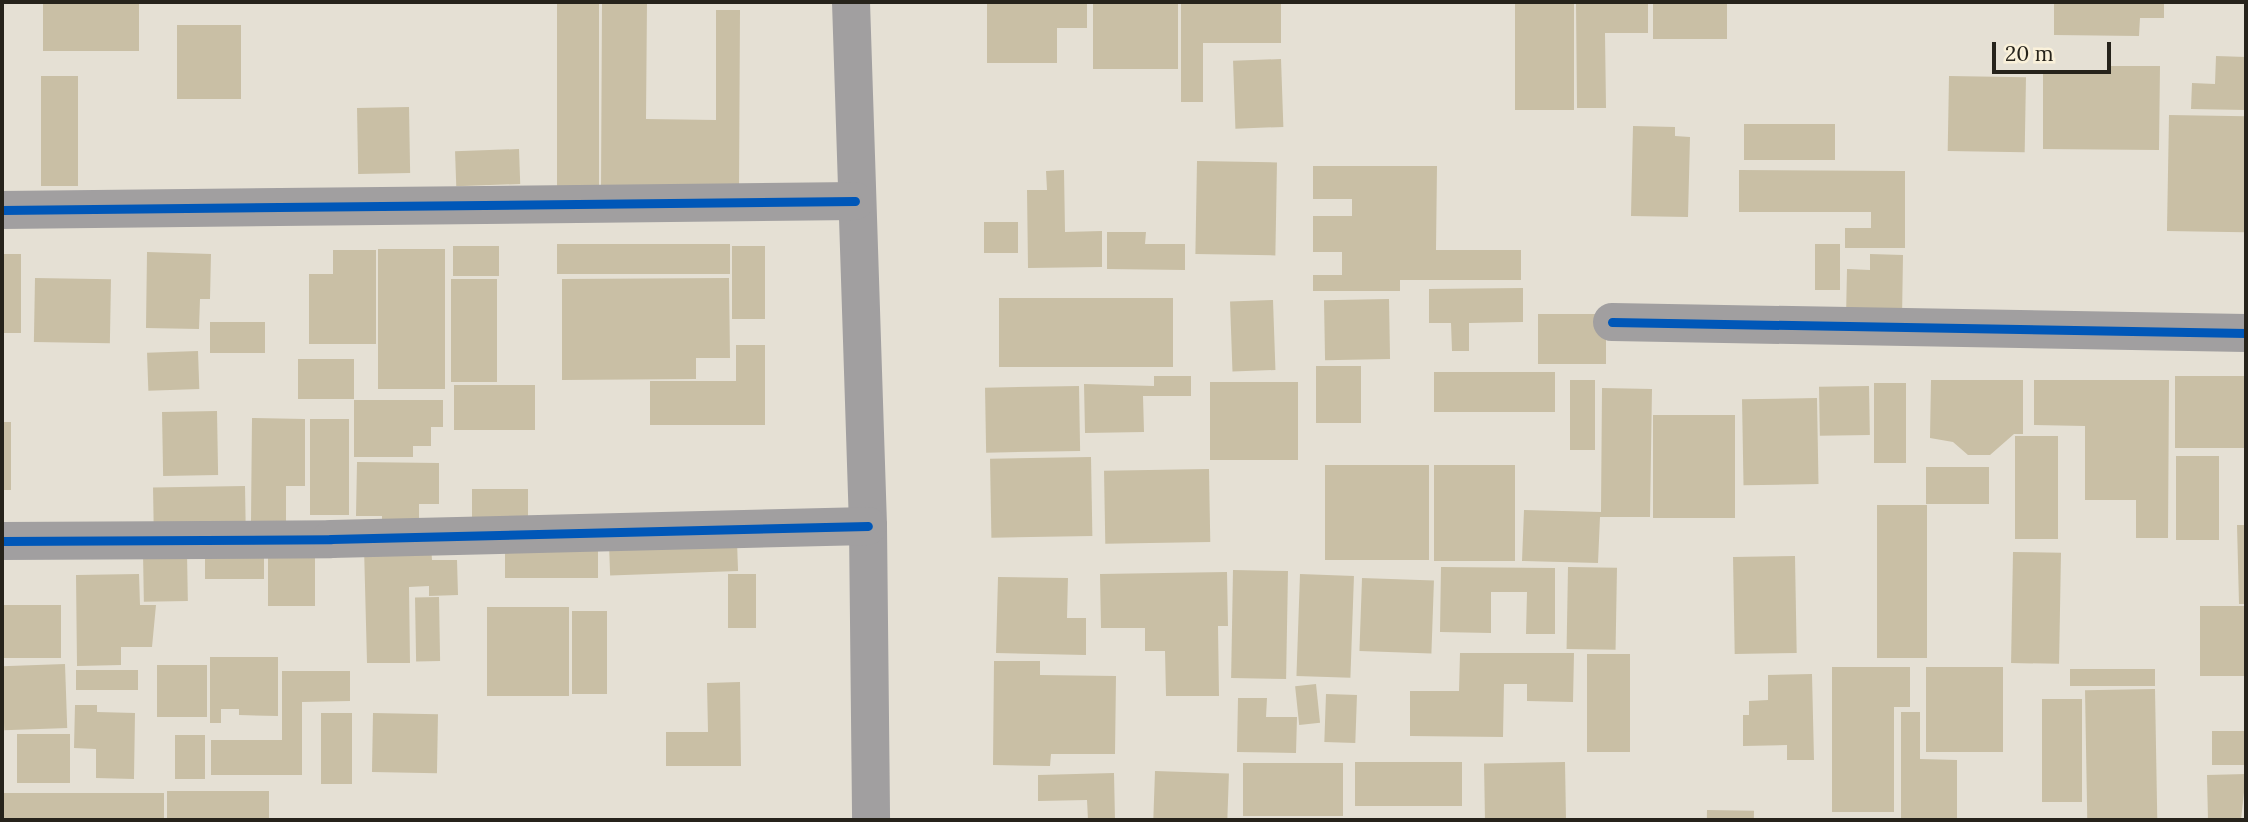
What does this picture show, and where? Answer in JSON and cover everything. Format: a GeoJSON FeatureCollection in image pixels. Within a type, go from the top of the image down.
{"type":"FeatureCollection","features":[{"type":"Feature","properties":{"kind":"street"},"geometry":{"type":"LineString","coordinates":[[851,2],[855,201],[868,526],[871,820]]}},
{"type":"Feature","properties":{"kind":"street"},"geometry":{"type":"LineString","coordinates":[[2,210],[855,201]]}},
{"type":"Feature","properties":{"kind":"street"},"geometry":{"type":"LineString","coordinates":[[1612,322],[2246,333]]}},
{"type":"Feature","properties":{"kind":"street"},"geometry":{"type":"LineString","coordinates":[[2,541],[331,539],[868,526]]}},
{"type":"Feature","properties":{"kind":"building"},"geometry":{"type":"Polygon","coordinates":[[[43,2],[139,2],[139,51],[43,51],[43,2]]]}},
{"type":"Feature","properties":{"kind":"building"},"geometry":{"type":"Polygon","coordinates":[[[557,2],[599,2],[599,188],[557,188],[557,2]]]}},
{"type":"Feature","properties":{"kind":"building"},"geometry":{"type":"Polygon","coordinates":[[[602,2],[647,2],[646,119],[716,120],[716,10],[740,10],[739,192],[601,191],[602,2]]]}},
{"type":"Feature","properties":{"kind":"building"},"geometry":{"type":"Polygon","coordinates":[[[987,2],[1087,2],[1087,28],[1057,28],[1057,63],[987,63],[987,2]]]}},
{"type":"Feature","properties":{"kind":"building"},"geometry":{"type":"Polygon","coordinates":[[[1093,2],[1178,2],[1178,69],[1093,69],[1093,2]]]}},
{"type":"Feature","properties":{"kind":"building"},"geometry":{"type":"Polygon","coordinates":[[[1181,2],[1281,2],[1281,43],[1203,43],[1203,102],[1181,102],[1181,2]]]}},
{"type":"Feature","properties":{"kind":"building"},"geometry":{"type":"Polygon","coordinates":[[[1515,2],[1574,2],[1574,110],[1515,110],[1515,2]]]}},
{"type":"Feature","properties":{"kind":"building"},"geometry":{"type":"Polygon","coordinates":[[[1576,2],[1648,2],[1648,33],[1605,33],[1606,108],[1577,108],[1576,2]]]}},
{"type":"Feature","properties":{"kind":"building"},"geometry":{"type":"Polygon","coordinates":[[[1653,2],[1727,2],[1727,39],[1653,39],[1653,2]]]}},
{"type":"Feature","properties":{"kind":"building"},"geometry":{"type":"Polygon","coordinates":[[[2054,2],[2164,2],[2164,18],[2140,18],[2139,36],[2054,35],[2054,2]]]}},
{"type":"Feature","properties":{"kind":"building"},"geometry":{"type":"Polygon","coordinates":[[[177,25],[241,25],[241,99],[177,99],[177,25]]]}},
{"type":"Feature","properties":{"kind":"building"},"geometry":{"type":"Polygon","coordinates":[[[2216,56],[2246,57],[2246,110],[2191,109],[2192,83],[2215,84],[2216,56]]]}},
{"type":"Feature","properties":{"kind":"building"},"geometry":{"type":"Polygon","coordinates":[[[1281,59],[1283,127],[1235,129],[1233,61],[1281,59]]]}},
{"type":"Feature","properties":{"kind":"building"},"geometry":{"type":"Polygon","coordinates":[[[2107,66],[2160,66],[2159,150],[2043,149],[2043,74],[2107,74],[2107,66]]]}},
{"type":"Feature","properties":{"kind":"building"},"geometry":{"type":"Polygon","coordinates":[[[41,76],[78,76],[78,186],[41,186],[41,76]]]}},
{"type":"Feature","properties":{"kind":"building"},"geometry":{"type":"Polygon","coordinates":[[[1949,76],[2026,77],[2025,152],[1948,151],[1949,76]]]}},
{"type":"Feature","properties":{"kind":"building"},"geometry":{"type":"Polygon","coordinates":[[[409,107],[410,173],[358,174],[357,108],[409,107]]]}},
{"type":"Feature","properties":{"kind":"building"},"geometry":{"type":"Polygon","coordinates":[[[2169,115],[2246,116],[2244,232],[2167,231],[2169,115]]]}},
{"type":"Feature","properties":{"kind":"building"},"geometry":{"type":"Polygon","coordinates":[[[1744,124],[1835,124],[1835,160],[1744,160],[1744,124]]]}},
{"type":"Feature","properties":{"kind":"building"},"geometry":{"type":"Polygon","coordinates":[[[1633,126],[1675,127],[1675,136],[1690,137],[1688,217],[1631,216],[1633,126]]]}},
{"type":"Feature","properties":{"kind":"building"},"geometry":{"type":"Polygon","coordinates":[[[519,149],[520,184],[456,186],[455,151],[519,149]]]}},
{"type":"Feature","properties":{"kind":"building"},"geometry":{"type":"Polygon","coordinates":[[[1197,161],[1277,162],[1275,255],[1195,254],[1197,161]]]}},
{"type":"Feature","properties":{"kind":"building"},"geometry":{"type":"Polygon","coordinates":[[[1313,166],[1437,166],[1436,250],[1521,250],[1521,280],[1400,280],[1400,291],[1313,291],[1313,275],[1342,275],[1342,252],[1313,252],[1313,216],[1352,216],[1352,199],[1313,199],[1313,166]]]}},
{"type":"Feature","properties":{"kind":"building"},"geometry":{"type":"Polygon","coordinates":[[[1064,170],[1065,232],[1102,231],[1102,267],[1028,268],[1027,190],[1047,190],[1046,171],[1064,170]]]}},
{"type":"Feature","properties":{"kind":"building"},"geometry":{"type":"Polygon","coordinates":[[[1739,170],[1905,171],[1905,248],[1845,248],[1845,228],[1871,228],[1871,212],[1739,212],[1739,170]]]}},
{"type":"Feature","properties":{"kind":"building"},"geometry":{"type":"Polygon","coordinates":[[[984,222],[1018,222],[1018,253],[984,253],[984,222]]]}},
{"type":"Feature","properties":{"kind":"building"},"geometry":{"type":"Polygon","coordinates":[[[1107,232],[1146,232],[1145,244],[1185,244],[1185,270],[1107,269],[1107,232]]]}},
{"type":"Feature","properties":{"kind":"building"},"geometry":{"type":"Polygon","coordinates":[[[557,244],[730,244],[730,274],[557,274],[557,244]]]}},
{"type":"Feature","properties":{"kind":"building"},"geometry":{"type":"Polygon","coordinates":[[[1815,244],[1840,244],[1840,290],[1815,290],[1815,244]]]}},
{"type":"Feature","properties":{"kind":"building"},"geometry":{"type":"Polygon","coordinates":[[[453,246],[499,246],[499,276],[453,276],[453,246]]]}},
{"type":"Feature","properties":{"kind":"building"},"geometry":{"type":"Polygon","coordinates":[[[732,246],[765,246],[765,319],[732,319],[732,246]]]}},
{"type":"Feature","properties":{"kind":"building"},"geometry":{"type":"Polygon","coordinates":[[[378,249],[445,249],[445,389],[378,389],[378,249]]]}},
{"type":"Feature","properties":{"kind":"building"},"geometry":{"type":"Polygon","coordinates":[[[333,250],[376,250],[376,344],[309,344],[309,274],[333,274],[333,250]]]}},
{"type":"Feature","properties":{"kind":"building"},"geometry":{"type":"Polygon","coordinates":[[[147,252],[211,254],[210,299],[200,299],[199,329],[146,328],[147,252]]]}},
{"type":"Feature","properties":{"kind":"building"},"geometry":{"type":"Polygon","coordinates":[[[2,254],[21,254],[21,333],[2,333],[2,254]]]}},
{"type":"Feature","properties":{"kind":"building"},"geometry":{"type":"Polygon","coordinates":[[[1870,254],[1903,255],[1902,319],[1846,318],[1847,269],[1870,270],[1870,254]]]}},
{"type":"Feature","properties":{"kind":"building"},"geometry":{"type":"Polygon","coordinates":[[[35,278],[111,279],[110,343],[34,342],[35,278]]]}},
{"type":"Feature","properties":{"kind":"building"},"geometry":{"type":"Polygon","coordinates":[[[729,278],[730,358],[696,358],[696,379],[562,380],[562,279],[729,278]]]}},
{"type":"Feature","properties":{"kind":"building"},"geometry":{"type":"Polygon","coordinates":[[[451,279],[497,279],[497,382],[451,382],[451,279]]]}},
{"type":"Feature","properties":{"kind":"building"},"geometry":{"type":"Polygon","coordinates":[[[1523,288],[1523,322],[1469,323],[1469,351],[1452,351],[1451,323],[1429,323],[1429,289],[1523,288]]]}},
{"type":"Feature","properties":{"kind":"building"},"geometry":{"type":"Polygon","coordinates":[[[999,298],[1173,298],[1173,367],[999,367],[999,298]]]}},
{"type":"Feature","properties":{"kind":"building"},"geometry":{"type":"Polygon","coordinates":[[[1389,299],[1390,359],[1325,360],[1324,300],[1389,299]]]}},
{"type":"Feature","properties":{"kind":"building"},"geometry":{"type":"Polygon","coordinates":[[[1273,300],[1275,370],[1232,371],[1230,302],[1273,300]]]}},
{"type":"Feature","properties":{"kind":"building"},"geometry":{"type":"Polygon","coordinates":[[[1538,314],[1606,314],[1606,364],[1538,364],[1538,314]]]}},
{"type":"Feature","properties":{"kind":"building"},"geometry":{"type":"Polygon","coordinates":[[[210,322],[265,322],[265,353],[210,353],[210,322]]]}},
{"type":"Feature","properties":{"kind":"building"},"geometry":{"type":"Polygon","coordinates":[[[736,345],[765,345],[765,425],[650,425],[650,381],[736,381],[736,345]]]}},
{"type":"Feature","properties":{"kind":"building"},"geometry":{"type":"Polygon","coordinates":[[[198,351],[199,389],[148,391],[147,353],[198,351]]]}},
{"type":"Feature","properties":{"kind":"building"},"geometry":{"type":"Polygon","coordinates":[[[298,359],[354,359],[354,399],[298,399],[298,359]]]}},
{"type":"Feature","properties":{"kind":"building"},"geometry":{"type":"Polygon","coordinates":[[[1316,366],[1361,366],[1361,423],[1316,423],[1316,366]]]}},
{"type":"Feature","properties":{"kind":"building"},"geometry":{"type":"Polygon","coordinates":[[[1434,372],[1555,372],[1555,412],[1434,412],[1434,372]]]}},
{"type":"Feature","properties":{"kind":"building"},"geometry":{"type":"Polygon","coordinates":[[[1154,376],[1191,376],[1191,396],[1143,396],[1144,432],[1085,433],[1084,384],[1154,386],[1154,376]]]}},
{"type":"Feature","properties":{"kind":"building"},"geometry":{"type":"Polygon","coordinates":[[[2175,376],[2246,376],[2246,448],[2175,448],[2175,376]]]}},
{"type":"Feature","properties":{"kind":"building"},"geometry":{"type":"Polygon","coordinates":[[[1570,380],[1595,380],[1595,450],[1570,450],[1570,380]]]}},
{"type":"Feature","properties":{"kind":"building"},"geometry":{"type":"Polygon","coordinates":[[[1931,380],[2023,380],[2023,434],[2014,434],[1990,455],[1968,455],[1953,442],[1930,438],[1931,380]]]}},
{"type":"Feature","properties":{"kind":"building"},"geometry":{"type":"Polygon","coordinates":[[[2034,380],[2169,380],[2168,538],[2136,538],[2136,500],[2085,500],[2085,426],[2034,425],[2034,380]]]}},
{"type":"Feature","properties":{"kind":"building"},"geometry":{"type":"Polygon","coordinates":[[[1210,382],[1298,382],[1298,460],[1210,460],[1210,382]]]}},
{"type":"Feature","properties":{"kind":"building"},"geometry":{"type":"Polygon","coordinates":[[[1874,383],[1906,383],[1906,463],[1874,463],[1874,383]]]}},
{"type":"Feature","properties":{"kind":"building"},"geometry":{"type":"Polygon","coordinates":[[[454,385],[535,385],[535,430],[454,430],[454,385]]]}},
{"type":"Feature","properties":{"kind":"building"},"geometry":{"type":"Polygon","coordinates":[[[1079,386],[1080,451],[986,453],[985,388],[1079,386]]]}},
{"type":"Feature","properties":{"kind":"building"},"geometry":{"type":"Polygon","coordinates":[[[1869,386],[1870,435],[1820,436],[1819,387],[1869,386]]]}},
{"type":"Feature","properties":{"kind":"building"},"geometry":{"type":"Polygon","coordinates":[[[1602,388],[1652,389],[1650,517],[1600,517],[1598,563],[1522,561],[1524,510],[1601,512],[1602,388]]]}},
{"type":"Feature","properties":{"kind":"building"},"geometry":{"type":"Polygon","coordinates":[[[1817,398],[1819,484],[1744,485],[1742,399],[1817,398]]]}},
{"type":"Feature","properties":{"kind":"building"},"geometry":{"type":"Polygon","coordinates":[[[354,400],[443,400],[443,427],[431,427],[431,446],[413,446],[413,457],[354,457],[354,400]]]}},
{"type":"Feature","properties":{"kind":"building"},"geometry":{"type":"Polygon","coordinates":[[[217,411],[218,475],[163,476],[162,412],[217,411]]]}},
{"type":"Feature","properties":{"kind":"building"},"geometry":{"type":"Polygon","coordinates":[[[1653,415],[1735,415],[1735,518],[1653,518],[1653,415]]]}},
{"type":"Feature","properties":{"kind":"building"},"geometry":{"type":"Polygon","coordinates":[[[252,418],[305,419],[305,486],[286,486],[286,521],[251,521],[252,418]]]}},
{"type":"Feature","properties":{"kind":"building"},"geometry":{"type":"Polygon","coordinates":[[[310,419],[349,419],[349,515],[310,515],[310,419]]]}},
{"type":"Feature","properties":{"kind":"building"},"geometry":{"type":"Polygon","coordinates":[[[2,422],[11,422],[11,490],[2,490],[2,422]]]}},
{"type":"Feature","properties":{"kind":"building"},"geometry":{"type":"Polygon","coordinates":[[[2015,436],[2058,436],[2058,539],[2015,539],[2015,436]]]}},
{"type":"Feature","properties":{"kind":"building"},"geometry":{"type":"Polygon","coordinates":[[[2176,456],[2219,456],[2219,540],[2176,540],[2176,456]]]}},
{"type":"Feature","properties":{"kind":"building"},"geometry":{"type":"Polygon","coordinates":[[[1091,457],[1092,536],[991,538],[990,459],[1091,457]]]}},
{"type":"Feature","properties":{"kind":"building"},"geometry":{"type":"Polygon","coordinates":[[[357,462],[439,463],[439,504],[419,504],[419,529],[382,528],[382,516],[356,516],[357,462]]]}},
{"type":"Feature","properties":{"kind":"building"},"geometry":{"type":"Polygon","coordinates":[[[1325,465],[1429,465],[1429,560],[1325,560],[1325,465]]]}},
{"type":"Feature","properties":{"kind":"building"},"geometry":{"type":"Polygon","coordinates":[[[1434,465],[1515,465],[1515,561],[1434,561],[1434,465]]]}},
{"type":"Feature","properties":{"kind":"building"},"geometry":{"type":"Polygon","coordinates":[[[1926,467],[1989,467],[1989,504],[1926,504],[1926,467]]]}},
{"type":"Feature","properties":{"kind":"building"},"geometry":{"type":"Polygon","coordinates":[[[1209,469],[1210,542],[1105,544],[1104,471],[1209,469]]]}},
{"type":"Feature","properties":{"kind":"building"},"geometry":{"type":"Polygon","coordinates":[[[245,486],[246,531],[154,533],[153,488],[245,486]]]}},
{"type":"Feature","properties":{"kind":"building"},"geometry":{"type":"Polygon","coordinates":[[[472,489],[528,489],[528,518],[472,518],[472,489]]]}},
{"type":"Feature","properties":{"kind":"building"},"geometry":{"type":"Polygon","coordinates":[[[1877,505],[1927,505],[1927,658],[1877,658],[1877,505]]]}},
{"type":"Feature","properties":{"kind":"building"},"geometry":{"type":"Polygon","coordinates":[[[2237,525],[2246,525],[2246,604],[2239,604],[2237,525]]]}},
{"type":"Feature","properties":{"kind":"building"},"geometry":{"type":"Polygon","coordinates":[[[737,541],[738,571],[610,575],[609,545],[737,541]]]}},
{"type":"Feature","properties":{"kind":"building"},"geometry":{"type":"Polygon","coordinates":[[[505,544],[598,544],[598,578],[505,578],[505,544]]]}},
{"type":"Feature","properties":{"kind":"building"},"geometry":{"type":"Polygon","coordinates":[[[431,545],[432,560],[457,560],[458,595],[429,596],[429,586],[409,587],[410,663],[367,663],[364,547],[431,545]]]}},
{"type":"Feature","properties":{"kind":"building"},"geometry":{"type":"Polygon","coordinates":[[[205,551],[264,551],[264,579],[205,579],[205,551]]]}},
{"type":"Feature","properties":{"kind":"building"},"geometry":{"type":"Polygon","coordinates":[[[187,552],[188,601],[144,602],[143,553],[187,552]]]}},
{"type":"Feature","properties":{"kind":"building"},"geometry":{"type":"Polygon","coordinates":[[[2013,552],[2061,553],[2059,664],[2011,663],[2013,552]]]}},
{"type":"Feature","properties":{"kind":"building"},"geometry":{"type":"Polygon","coordinates":[[[268,554],[315,554],[315,606],[268,606],[268,554]]]}},
{"type":"Feature","properties":{"kind":"building"},"geometry":{"type":"Polygon","coordinates":[[[1795,556],[1797,653],[1735,654],[1733,557],[1795,556]]]}},
{"type":"Feature","properties":{"kind":"building"},"geometry":{"type":"Polygon","coordinates":[[[1441,567],[1555,568],[1555,634],[1526,634],[1527,592],[1491,592],[1491,633],[1440,632],[1441,567]]]}},
{"type":"Feature","properties":{"kind":"building"},"geometry":{"type":"Polygon","coordinates":[[[1568,567],[1617,568],[1616,650],[1567,649],[1568,567]]]}},
{"type":"Feature","properties":{"kind":"building"},"geometry":{"type":"Polygon","coordinates":[[[1233,570],[1288,571],[1286,679],[1231,678],[1233,570]]]}},
{"type":"Feature","properties":{"kind":"building"},"geometry":{"type":"Polygon","coordinates":[[[1227,572],[1228,626],[1218,626],[1219,696],[1166,696],[1165,651],[1145,651],[1145,628],[1101,628],[1100,574],[1227,572]]]}},
{"type":"Feature","properties":{"kind":"building"},"geometry":{"type":"Polygon","coordinates":[[[139,574],[140,605],[156,605],[152,647],[121,647],[121,665],[77,666],[76,575],[139,574]]]}},
{"type":"Feature","properties":{"kind":"building"},"geometry":{"type":"Polygon","coordinates":[[[728,574],[756,574],[756,628],[728,628],[728,574]]]}},
{"type":"Feature","properties":{"kind":"building"},"geometry":{"type":"Polygon","coordinates":[[[1300,574],[1354,576],[1350,678],[1296,676],[1300,574]]]}},
{"type":"Feature","properties":{"kind":"building"},"geometry":{"type":"Polygon","coordinates":[[[998,577],[1068,578],[1067,618],[1086,618],[1086,655],[996,653],[998,577]]]}},
{"type":"Feature","properties":{"kind":"building"},"geometry":{"type":"Polygon","coordinates":[[[1362,578],[1434,581],[1431,653],[1359,651],[1362,578]]]}},
{"type":"Feature","properties":{"kind":"building"},"geometry":{"type":"Polygon","coordinates":[[[415,597],[439,597],[440,661],[416,661],[415,597]]]}},
{"type":"Feature","properties":{"kind":"building"},"geometry":{"type":"Polygon","coordinates":[[[2,605],[61,605],[61,658],[2,658],[2,605]]]}},
{"type":"Feature","properties":{"kind":"building"},"geometry":{"type":"Polygon","coordinates":[[[2200,606],[2246,606],[2246,676],[2200,676],[2200,606]]]}},
{"type":"Feature","properties":{"kind":"building"},"geometry":{"type":"Polygon","coordinates":[[[487,607],[569,607],[569,696],[487,696],[487,607]]]}},
{"type":"Feature","properties":{"kind":"building"},"geometry":{"type":"Polygon","coordinates":[[[572,611],[607,611],[607,694],[572,694],[572,611]]]}},
{"type":"Feature","properties":{"kind":"building"},"geometry":{"type":"Polygon","coordinates":[[[1460,653],[1574,653],[1573,702],[1527,701],[1527,684],[1504,684],[1503,737],[1410,736],[1410,691],[1459,691],[1460,653]]]}},
{"type":"Feature","properties":{"kind":"building"},"geometry":{"type":"Polygon","coordinates":[[[1587,654],[1630,654],[1630,752],[1587,752],[1587,654]]]}},
{"type":"Feature","properties":{"kind":"building"},"geometry":{"type":"Polygon","coordinates":[[[210,657],[278,657],[278,716],[239,715],[239,709],[221,709],[221,723],[210,723],[210,657]]]}},
{"type":"Feature","properties":{"kind":"building"},"geometry":{"type":"Polygon","coordinates":[[[994,661],[1040,661],[1040,675],[1116,676],[1115,754],[1051,754],[1050,766],[993,765],[994,661]]]}},
{"type":"Feature","properties":{"kind":"building"},"geometry":{"type":"Polygon","coordinates":[[[65,664],[67,728],[4,730],[2,666],[65,664]]]}},
{"type":"Feature","properties":{"kind":"building"},"geometry":{"type":"Polygon","coordinates":[[[157,665],[207,665],[207,717],[157,717],[157,665]]]}},
{"type":"Feature","properties":{"kind":"building"},"geometry":{"type":"Polygon","coordinates":[[[1832,667],[1910,667],[1910,707],[1894,707],[1894,812],[1832,812],[1832,667]]]}},
{"type":"Feature","properties":{"kind":"building"},"geometry":{"type":"Polygon","coordinates":[[[1926,667],[2003,667],[2003,752],[1926,752],[1926,667]]]}},
{"type":"Feature","properties":{"kind":"building"},"geometry":{"type":"Polygon","coordinates":[[[2070,669],[2155,669],[2155,686],[2070,686],[2070,669]]]}},
{"type":"Feature","properties":{"kind":"building"},"geometry":{"type":"Polygon","coordinates":[[[76,670],[138,670],[138,690],[76,690],[76,670]]]}},
{"type":"Feature","properties":{"kind":"building"},"geometry":{"type":"Polygon","coordinates":[[[282,671],[350,671],[350,701],[302,702],[302,775],[211,775],[211,740],[282,740],[282,671]]]}},
{"type":"Feature","properties":{"kind":"building"},"geometry":{"type":"Polygon","coordinates":[[[1812,674],[1814,760],[1787,760],[1787,745],[1743,746],[1743,715],[1749,715],[1749,701],[1768,700],[1768,675],[1812,674]]]}},
{"type":"Feature","properties":{"kind":"building"},"geometry":{"type":"Polygon","coordinates":[[[740,682],[741,766],[666,766],[666,732],[708,732],[707,683],[740,682]]]}},
{"type":"Feature","properties":{"kind":"building"},"geometry":{"type":"Polygon","coordinates":[[[1316,684],[1320,723],[1299,725],[1295,686],[1316,684]]]}},
{"type":"Feature","properties":{"kind":"building"},"geometry":{"type":"Polygon","coordinates":[[[2155,689],[2157,820],[2087,820],[2085,690],[2155,689]]]}},
{"type":"Feature","properties":{"kind":"building"},"geometry":{"type":"Polygon","coordinates":[[[1326,694],[1357,695],[1355,743],[1324,742],[1326,694]]]}},
{"type":"Feature","properties":{"kind":"building"},"geometry":{"type":"Polygon","coordinates":[[[1238,698],[1267,698],[1266,717],[1297,717],[1296,753],[1237,752],[1238,698]]]}},
{"type":"Feature","properties":{"kind":"building"},"geometry":{"type":"Polygon","coordinates":[[[2042,699],[2082,699],[2082,802],[2042,802],[2042,699]]]}},
{"type":"Feature","properties":{"kind":"building"},"geometry":{"type":"Polygon","coordinates":[[[75,705],[97,705],[97,712],[135,713],[134,779],[96,778],[96,749],[74,748],[75,705]]]}},
{"type":"Feature","properties":{"kind":"building"},"geometry":{"type":"Polygon","coordinates":[[[1901,712],[1920,712],[1920,759],[1957,760],[1957,820],[1901,820],[1901,712]]]}},
{"type":"Feature","properties":{"kind":"building"},"geometry":{"type":"Polygon","coordinates":[[[321,713],[352,713],[352,784],[321,784],[321,713]]]}},
{"type":"Feature","properties":{"kind":"building"},"geometry":{"type":"Polygon","coordinates":[[[373,713],[438,714],[437,773],[372,772],[373,713]]]}},
{"type":"Feature","properties":{"kind":"building"},"geometry":{"type":"Polygon","coordinates":[[[2212,731],[2246,731],[2246,765],[2212,765],[2212,731]]]}},
{"type":"Feature","properties":{"kind":"building"},"geometry":{"type":"Polygon","coordinates":[[[17,734],[70,734],[70,783],[17,783],[17,734]]]}},
{"type":"Feature","properties":{"kind":"building"},"geometry":{"type":"Polygon","coordinates":[[[175,735],[205,735],[205,779],[175,779],[175,735]]]}},
{"type":"Feature","properties":{"kind":"building"},"geometry":{"type":"Polygon","coordinates":[[[1355,762],[1462,762],[1462,806],[1355,806],[1355,762]]]}},
{"type":"Feature","properties":{"kind":"building"},"geometry":{"type":"Polygon","coordinates":[[[1565,762],[1566,820],[1485,820],[1484,763],[1565,762]]]}},
{"type":"Feature","properties":{"kind":"building"},"geometry":{"type":"Polygon","coordinates":[[[1243,763],[1343,763],[1343,816],[1243,816],[1243,763]]]}},
{"type":"Feature","properties":{"kind":"building"},"geometry":{"type":"Polygon","coordinates":[[[1155,771],[1229,774],[1227,820],[1153,820],[1155,771]]]}},
{"type":"Feature","properties":{"kind":"building"},"geometry":{"type":"Polygon","coordinates":[[[1114,773],[1115,820],[1088,820],[1087,800],[1038,801],[1038,775],[1114,773]]]}},
{"type":"Feature","properties":{"kind":"building"},"geometry":{"type":"Polygon","coordinates":[[[2246,774],[2241,820],[2208,820],[2207,775],[2246,774]]]}},
{"type":"Feature","properties":{"kind":"building"},"geometry":{"type":"Polygon","coordinates":[[[167,791],[269,791],[269,819],[167,819],[167,791]]]}},
{"type":"Feature","properties":{"kind":"building"},"geometry":{"type":"Polygon","coordinates":[[[2,793],[164,793],[164,820],[2,820],[2,793]]]}},
{"type":"Feature","properties":{"kind":"building"},"geometry":{"type":"Polygon","coordinates":[[[1707,810],[1754,811],[1754,820],[1707,820],[1707,810]]]}},
{"type":"Feature","properties":{"kind":"building"},"geometry":{"type":"Polygon","coordinates":[[[1609,818],[1643,820],[1609,820],[1609,818]]]}},
{"type":"Feature","properties":{"kind":"cycle path"},"geometry":{"type":"LineString","coordinates":[[2,210],[855,201]]}},
{"type":"Feature","properties":{"kind":"cycle path"},"geometry":{"type":"LineString","coordinates":[[1612,322],[2246,333]]}},
{"type":"Feature","properties":{"kind":"cycle path"},"geometry":{"type":"LineString","coordinates":[[2,541],[331,539],[868,526]]}}]}
